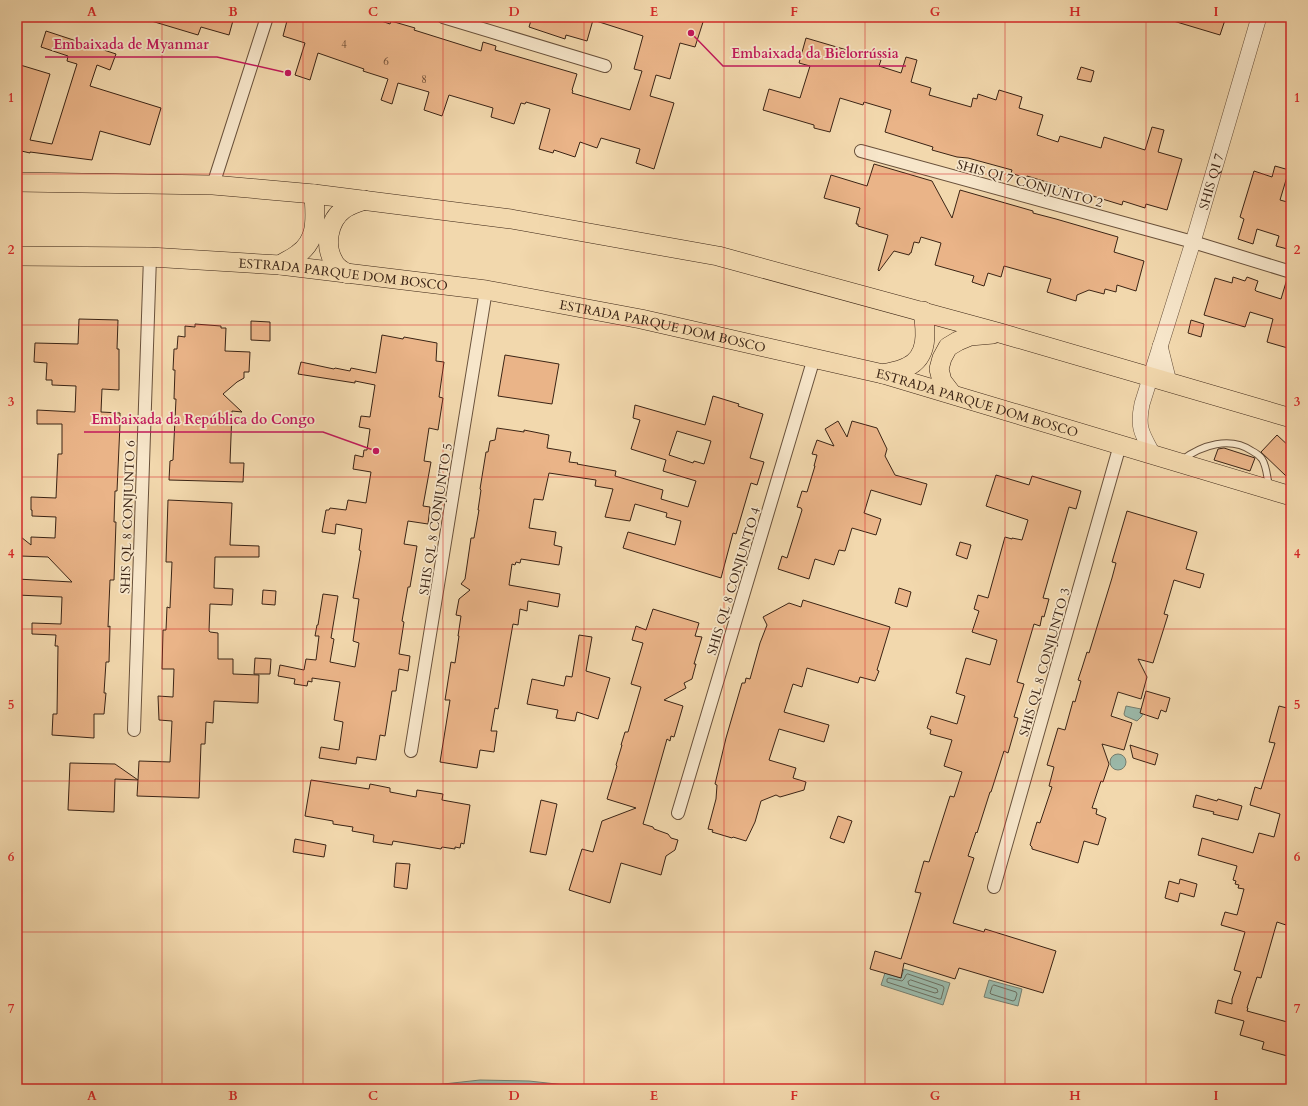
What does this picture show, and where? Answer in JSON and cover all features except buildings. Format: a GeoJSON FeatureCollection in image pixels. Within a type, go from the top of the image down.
{"type":"FeatureCollection","features":[{"type":"Feature","properties":{"kind":"main road"},"geometry":{"type":"LineString","coordinates":[[19,184],[213,185],[314,194],[511,219],[718,256],[1000,333],[1291,418]]}},
{"type":"Feature","properties":{"kind":"main road"},"geometry":{"type":"LineString","coordinates":[[280,265],[300,253],[314,233],[314,194]]}},
{"type":"Feature","properties":{"kind":"main road"},"geometry":{"type":"LineString","coordinates":[[348,274],[334,264],[329,252],[328,241],[335,218],[344,210],[364,200]]}},
{"type":"Feature","properties":{"kind":"main road","name":"ESTRADA PARQUE DOM BOSCO"},"geometry":{"type":"LineString","coordinates":[[17,256],[150,258],[280,265],[486,290],[641,319],[883,374],[1291,496]]}},
{"type":"Feature","properties":{"kind":"main road"},"geometry":{"type":"LineString","coordinates":[[883,374],[907,368],[914,364],[920,356],[924,346],[926,331],[923,312]]}},
{"type":"Feature","properties":{"kind":"main road"},"geometry":{"type":"LineString","coordinates":[[952,394],[942,381],[939,368],[948,347],[970,336],[1000,333]]}},
{"type":"Feature","properties":{"kind":"street"},"geometry":{"type":"LineString","coordinates":[[213,185],[267,17]]}},
{"type":"Feature","properties":{"kind":"street"},"geometry":{"type":"LineString","coordinates":[[443,17],[605,66]]}},
{"type":"Feature","properties":{"kind":"street","name":"SHIS QI 7"},"geometry":{"type":"LineString","coordinates":[[1152,454],[1140,427],[1142,404],[1259,17]]}},
{"type":"Feature","properties":{"kind":"street","name":"SHIS QI 7 CONJUNTO 2"},"geometry":{"type":"LineString","coordinates":[[861,151],[1192,242],[1291,272]]}},
{"type":"Feature","properties":{"kind":"street","name":"SHIS QL 8 CONJUNTO 6"},"geometry":{"type":"LineString","coordinates":[[134,730],[150,258]]}},
{"type":"Feature","properties":{"kind":"street","name":"SHIS QL 8 CONJUNTO 5"},"geometry":{"type":"LineString","coordinates":[[411,751],[486,290]]}},
{"type":"Feature","properties":{"kind":"street"},"geometry":{"type":"LineString","coordinates":[[1159,345],[1169,382]]}},
{"type":"Feature","properties":{"kind":"street","name":"SHIS QL 8 CONJUNTO 4"},"geometry":{"type":"LineString","coordinates":[[678,813],[814,358]]}},
{"type":"Feature","properties":{"kind":"street","name":"SHIS QL 8 CONJUNTO 3"},"geometry":{"type":"LineString","coordinates":[[994,887],[1120,445]]}},
{"type":"Feature","properties":{"kind":"lane"},"geometry":{"type":"LineString","coordinates":[[1179,462],[1192,453],[1219,444],[1230,443],[1246,447],[1258,454],[1262,460],[1266,469],[1270,490]]}},
{"type":"Feature","properties":{"kind":"water"},"geometry":{"type":"Polygon","coordinates":[[[1126,706],[1141,709],[1143,711],[1142,716],[1137,721],[1125,716],[1126,706]]]}},
{"type":"Feature","properties":{"kind":"water"},"geometry":{"type":"Polygon","coordinates":[[[1115,754],[1121,754],[1126,759],[1124,768],[1121,770],[1115,770],[1110,765],[1110,759],[1115,754]]]}},
{"type":"Feature","properties":{"kind":"water"},"geometry":{"type":"Polygon","coordinates":[[[904,969],[950,983],[943,1005],[881,985],[885,973],[901,978],[904,969]]]}},
{"type":"Feature","properties":{"kind":"water"},"geometry":{"type":"Polygon","coordinates":[[[989,980],[1022,989],[1018,1006],[984,997],[989,980]]]}},
{"type":"Feature","properties":{"kind":"water"},"geometry":{"type":"Polygon","coordinates":[[[480,1080],[529,1081],[602,1089],[398,1089],[480,1080]]]}},
{"type":"Feature","properties":{"kind":"place","name":"Embaixada da Bielorrússia"},"geometry":{"type":"Point","coordinates":[691,33]}},
{"type":"Feature","properties":{"kind":"place","name":"Embaixada de Myanmar"},"geometry":{"type":"Point","coordinates":[288,73]}},
{"type":"Feature","properties":{"kind":"place","name":"Embaixada da República do Congo"},"geometry":{"type":"Point","coordinates":[376,451]}}]}
